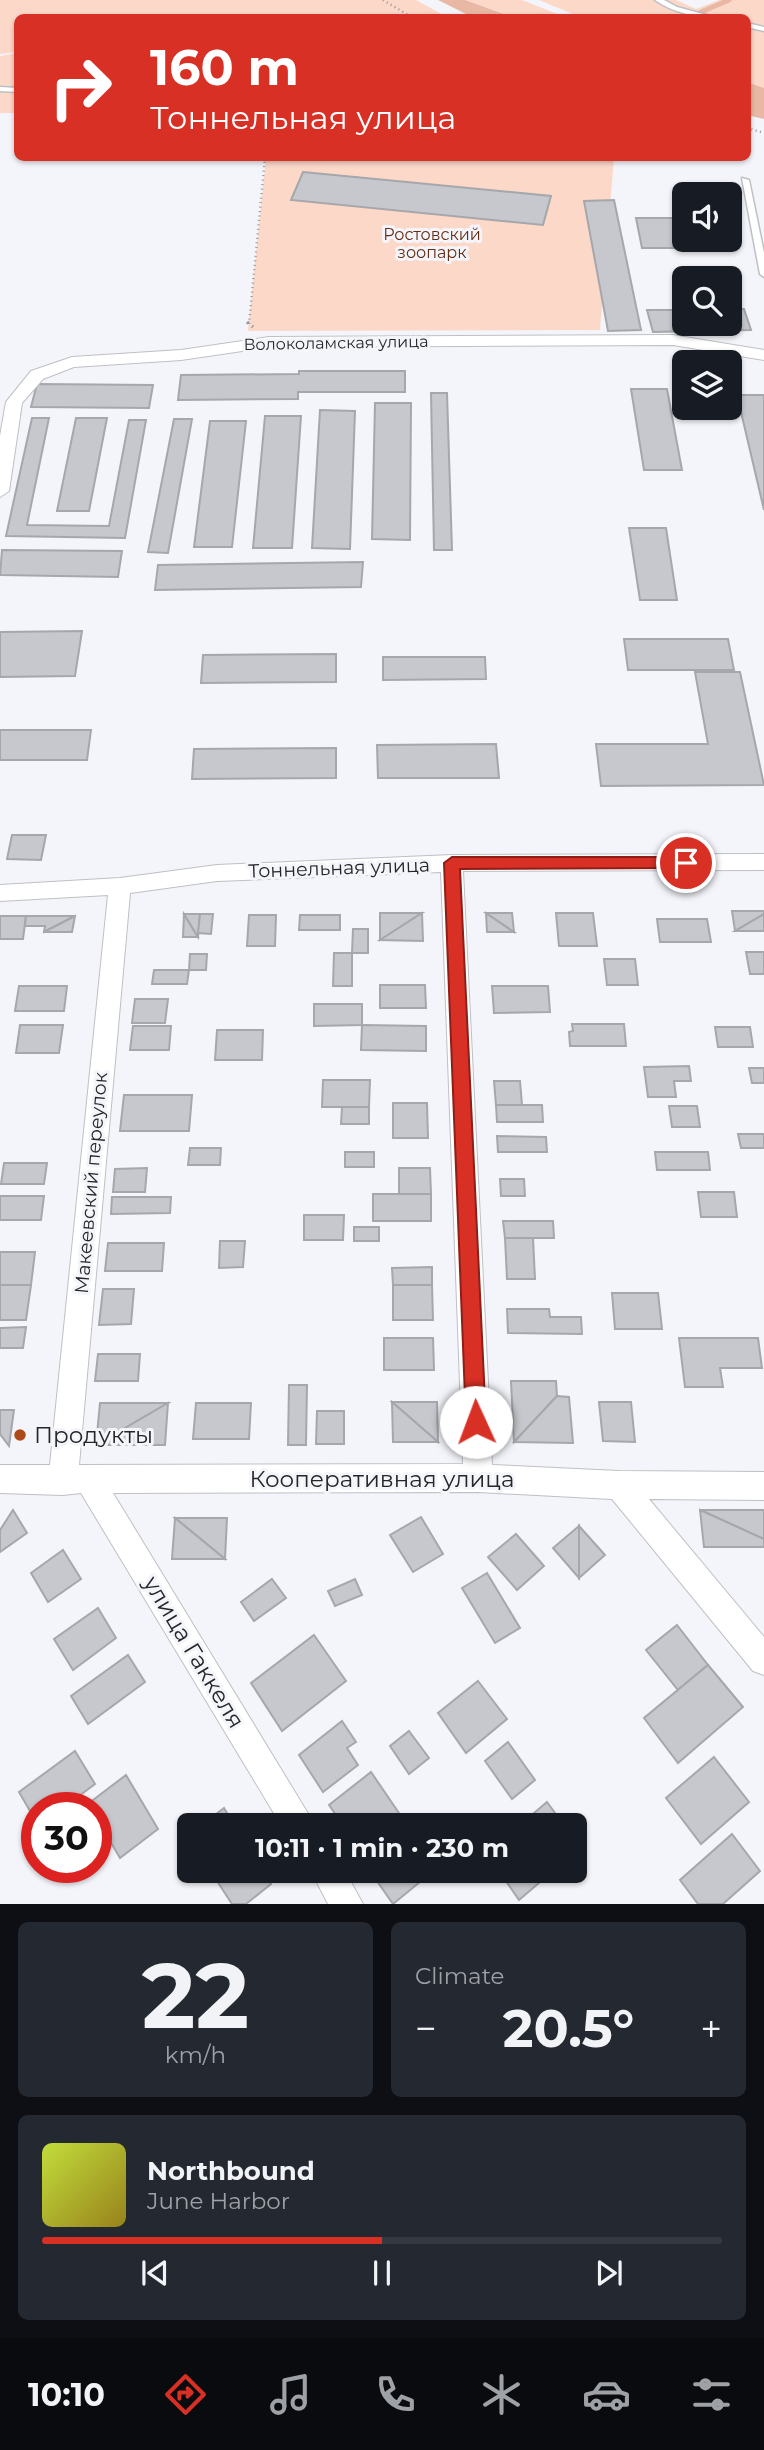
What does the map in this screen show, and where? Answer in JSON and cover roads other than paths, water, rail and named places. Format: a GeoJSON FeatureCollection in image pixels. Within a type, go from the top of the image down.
{"type":"FeatureCollection","features":[{"type":"Feature","properties":{"kind":"street","name":"Волоколамская улица"},"geometry":{"type":"LineString","coordinates":[[0,491],[14,402],[37,375],[72,362],[181,355],[269,342],[673,340],[764,355]]}},
{"type":"Feature","properties":{"kind":"street","name":"Тоннельная улица"},"geometry":{"type":"LineString","coordinates":[[0,893],[120,886],[217,873],[452,863],[764,862]]}},
{"type":"Feature","properties":{"kind":"street"},"geometry":{"type":"LineString","coordinates":[[452,863],[478,1478]]}},
{"type":"Feature","properties":{"kind":"street","name":"Макеевский переулок"},"geometry":{"type":"LineString","coordinates":[[76,1479],[120,886]]}},
{"type":"Feature","properties":{"kind":"street","name":"Кооперативная улица"},"geometry":{"type":"LineString","coordinates":[[0,1479],[478,1478],[619,1485],[764,1486]]}},
{"type":"Feature","properties":{"kind":"street","name":"улица Гаккеля"},"geometry":{"type":"LineString","coordinates":[[76,1479],[291,1813]]}},
{"type":"Feature","properties":{"kind":"street"},"geometry":{"type":"LineString","coordinates":[[619,1485],[764,1660]]}},
{"type":"Feature","properties":{"kind":"street"},"geometry":{"type":"LineString","coordinates":[[334,1883],[347,1904]]}},
{"type":"Feature","properties":{"kind":"lane"},"geometry":{"type":"LineString","coordinates":[[659,0],[675,8],[699,14]]}},
{"type":"Feature","properties":{"kind":"lane"},"geometry":{"type":"LineString","coordinates":[[745,180],[764,274]]}},
{"type":"Feature","properties":{"kind":"waterway"},"geometry":{"type":"LineString","coordinates":[[701,12],[729,0]]}},
{"type":"Feature","properties":{"kind":"place","name":"Продукты"},"geometry":{"type":"Point","coordinates":[20,1435]}},
{"type":"Feature","properties":{"kind":"park label","name":"Ростовский зоопарк"},"geometry":{"type":"Point","coordinates":[432,243]}}]}
